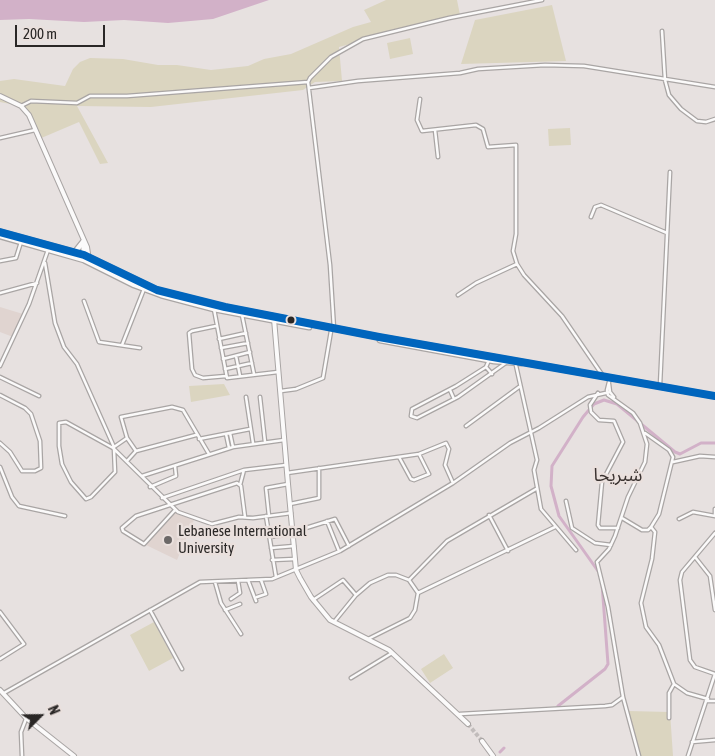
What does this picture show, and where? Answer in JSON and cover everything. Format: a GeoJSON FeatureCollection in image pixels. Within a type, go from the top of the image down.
{"type":"FeatureCollection","features":[{"type":"Feature","properties":{"kind":"highway"},"geometry":{"type":"LineString","coordinates":[[0,234],[74,252],[157,290],[274,320]]}},
{"type":"Feature","properties":{"kind":"highway"},"geometry":{"type":"LineString","coordinates":[[0,234],[21,242],[87,258],[144,289],[242,316],[332,330],[508,362],[515,361]]}},
{"type":"Feature","properties":{"kind":"highway"},"geometry":{"type":"LineString","coordinates":[[74,252],[83,241]]}},
{"type":"Feature","properties":{"kind":"highway"},"geometry":{"type":"LineString","coordinates":[[493,359],[515,361],[603,377],[610,381],[715,396]]}},
{"type":"Feature","properties":{"kind":"main road"},"geometry":{"type":"LineString","coordinates":[[0,96],[21,106],[29,115],[83,241],[87,258]]}},
{"type":"Feature","properties":{"kind":"main road"},"geometry":{"type":"LineString","coordinates":[[274,320],[296,570],[313,600],[334,623],[392,653],[460,714],[468,724]]}},
{"type":"Feature","properties":{"kind":"main road"},"geometry":{"type":"LineString","coordinates":[[2,692],[26,718],[74,756]]}},
{"type":"Feature","properties":{"kind":"main road"},"geometry":{"type":"LineString","coordinates":[[482,742],[493,756]]}},
{"type":"Feature","properties":{"kind":"street"},"geometry":{"type":"LineString","coordinates":[[308,82],[315,71],[357,41],[449,18],[542,0]]}},
{"type":"Feature","properties":{"kind":"street"},"geometry":{"type":"LineString","coordinates":[[662,31],[664,78],[669,95],[685,112],[700,122],[715,119]]}},
{"type":"Feature","properties":{"kind":"street"},"geometry":{"type":"LineString","coordinates":[[310,88],[466,72],[478,68],[545,65],[584,66],[715,87]]}},
{"type":"Feature","properties":{"kind":"street"},"geometry":{"type":"LineString","coordinates":[[280,391],[296,389],[323,378],[332,330],[330,265],[308,82]]}},
{"type":"Feature","properties":{"kind":"street"},"geometry":{"type":"LineString","coordinates":[[21,106],[31,101],[78,103],[90,96],[127,96],[308,82]]}},
{"type":"Feature","properties":{"kind":"street"},"geometry":{"type":"LineString","coordinates":[[420,99],[417,120],[422,132],[479,126],[485,134],[488,147],[516,145],[516,234],[513,251],[517,264],[524,275],[562,316],[603,377]]}},
{"type":"Feature","properties":{"kind":"street"},"geometry":{"type":"LineString","coordinates":[[0,138],[35,130]]}},
{"type":"Feature","properties":{"kind":"street"},"geometry":{"type":"LineString","coordinates":[[434,130],[438,157]]}},
{"type":"Feature","properties":{"kind":"street"},"geometry":{"type":"LineString","coordinates":[[660,387],[670,172]]}},
{"type":"Feature","properties":{"kind":"street"},"geometry":{"type":"LineString","coordinates":[[591,217],[595,207],[601,205],[667,233]]}},
{"type":"Feature","properties":{"kind":"street"},"geometry":{"type":"LineString","coordinates":[[0,261],[16,258],[21,242]]}},
{"type":"Feature","properties":{"kind":"street"},"geometry":{"type":"LineString","coordinates":[[0,366],[37,283],[49,249]]}},
{"type":"Feature","properties":{"kind":"street"},"geometry":{"type":"LineString","coordinates":[[45,263],[55,324],[64,348],[77,364],[114,448],[114,472],[91,498],[86,499],[71,482],[62,464],[59,446],[60,423],[66,422],[114,448],[142,476],[150,487],[175,510],[212,524],[245,516],[291,513]]}},
{"type":"Feature","properties":{"kind":"street"},"geometry":{"type":"LineString","coordinates":[[458,295],[517,264]]}},
{"type":"Feature","properties":{"kind":"street"},"geometry":{"type":"LineString","coordinates":[[0,293],[37,283]]}},
{"type":"Feature","properties":{"kind":"street"},"geometry":{"type":"LineString","coordinates":[[122,345],[144,289]]}},
{"type":"Feature","properties":{"kind":"street"},"geometry":{"type":"LineString","coordinates":[[84,301],[99,342],[140,348]]}},
{"type":"Feature","properties":{"kind":"street"},"geometry":{"type":"LineString","coordinates":[[214,309],[226,376]]}},
{"type":"Feature","properties":{"kind":"street"},"geometry":{"type":"LineString","coordinates":[[242,316],[254,374]]}},
{"type":"Feature","properties":{"kind":"street"},"geometry":{"type":"LineString","coordinates":[[216,326],[188,334],[193,374],[203,378],[226,376],[228,379],[278,372]]}},
{"type":"Feature","properties":{"kind":"street"},"geometry":{"type":"LineString","coordinates":[[219,339],[246,333]]}},
{"type":"Feature","properties":{"kind":"street"},"geometry":{"type":"LineString","coordinates":[[221,348],[248,343]]}},
{"type":"Feature","properties":{"kind":"street"},"geometry":{"type":"LineString","coordinates":[[223,359],[250,352]]}},
{"type":"Feature","properties":{"kind":"street"},"geometry":{"type":"LineString","coordinates":[[236,356],[240,376]]}},
{"type":"Feature","properties":{"kind":"street"},"geometry":{"type":"LineString","coordinates":[[493,359],[486,367],[450,390],[412,409],[411,416],[417,418],[454,399],[508,362]]}},
{"type":"Feature","properties":{"kind":"street"},"geometry":{"type":"LineString","coordinates":[[515,361],[536,460],[534,470],[536,489],[542,510],[554,528],[576,550]]}},
{"type":"Feature","properties":{"kind":"street"},"geometry":{"type":"LineString","coordinates":[[225,369],[252,363]]}},
{"type":"Feature","properties":{"kind":"street"},"geometry":{"type":"LineString","coordinates":[[486,367],[492,374]]}},
{"type":"Feature","properties":{"kind":"street"},"geometry":{"type":"LineString","coordinates":[[0,377],[39,396]]}},
{"type":"Feature","properties":{"kind":"street"},"geometry":{"type":"LineString","coordinates":[[608,392],[610,381]]}},
{"type":"Feature","properties":{"kind":"street"},"geometry":{"type":"LineString","coordinates":[[466,426],[520,387]]}},
{"type":"Feature","properties":{"kind":"street"},"geometry":{"type":"LineString","coordinates":[[450,390],[454,399]]}},
{"type":"Feature","properties":{"kind":"street"},"geometry":{"type":"LineString","coordinates":[[2,692],[200,582],[261,580],[276,577],[339,551],[454,483],[510,443],[598,393],[608,392],[625,406],[640,423],[647,444],[647,456],[628,497],[611,545],[597,562],[608,607],[623,697],[639,756]]}},
{"type":"Feature","properties":{"kind":"street"},"geometry":{"type":"LineString","coordinates":[[598,393],[590,407],[596,418],[614,421],[623,440],[602,482],[598,521],[600,528],[618,528]]}},
{"type":"Feature","properties":{"kind":"street"},"geometry":{"type":"LineString","coordinates":[[0,394],[25,408],[34,418],[40,441],[41,468],[35,471],[22,471],[10,452],[0,443]]}},
{"type":"Feature","properties":{"kind":"street"},"geometry":{"type":"LineString","coordinates":[[246,397],[253,443]]}},
{"type":"Feature","properties":{"kind":"street"},"geometry":{"type":"LineString","coordinates":[[260,397],[265,442]]}},
{"type":"Feature","properties":{"kind":"street"},"geometry":{"type":"LineString","coordinates":[[136,451],[127,438],[121,421],[123,416],[172,407],[183,410],[208,454]]}},
{"type":"Feature","properties":{"kind":"street"},"geometry":{"type":"LineString","coordinates":[[199,439],[250,429]]}},
{"type":"Feature","properties":{"kind":"street"},"geometry":{"type":"LineString","coordinates":[[622,518],[642,530],[648,530],[651,527],[659,514],[673,462],[669,450],[643,432]]}},
{"type":"Feature","properties":{"kind":"street"},"geometry":{"type":"LineString","coordinates":[[228,433],[231,447]]}},
{"type":"Feature","properties":{"kind":"street"},"geometry":{"type":"LineString","coordinates":[[127,461],[136,451],[196,435]]}},
{"type":"Feature","properties":{"kind":"street"},"geometry":{"type":"LineString","coordinates":[[114,448],[127,438]]}},
{"type":"Feature","properties":{"kind":"street"},"geometry":{"type":"LineString","coordinates":[[142,476],[231,447],[284,440]]}},
{"type":"Feature","properties":{"kind":"street"},"geometry":{"type":"LineString","coordinates":[[287,473],[419,454],[447,444],[449,449],[445,465],[454,483]]}},
{"type":"Feature","properties":{"kind":"street"},"geometry":{"type":"LineString","coordinates":[[399,457],[411,479],[414,480],[428,474],[419,454]]}},
{"type":"Feature","properties":{"kind":"street"},"geometry":{"type":"LineString","coordinates":[[673,462],[700,456],[715,457]]}},
{"type":"Feature","properties":{"kind":"street"},"geometry":{"type":"LineString","coordinates":[[162,498],[244,470],[286,465]]}},
{"type":"Feature","properties":{"kind":"street"},"geometry":{"type":"LineString","coordinates":[[150,487],[176,476],[174,466]]}},
{"type":"Feature","properties":{"kind":"street"},"geometry":{"type":"LineString","coordinates":[[0,467],[12,496],[19,506],[65,516]]}},
{"type":"Feature","properties":{"kind":"street"},"geometry":{"type":"LineString","coordinates":[[290,504],[318,498],[318,468]]}},
{"type":"Feature","properties":{"kind":"street"},"geometry":{"type":"LineString","coordinates":[[244,470],[240,485],[245,516]]}},
{"type":"Feature","properties":{"kind":"street"},"geometry":{"type":"LineString","coordinates":[[175,510],[144,544],[122,531],[122,528],[133,517],[237,483],[240,485]]}},
{"type":"Feature","properties":{"kind":"street"},"geometry":{"type":"LineString","coordinates":[[276,577],[269,537],[266,488],[288,484]]}},
{"type":"Feature","properties":{"kind":"street"},"geometry":{"type":"LineString","coordinates":[[409,580],[447,541],[536,489]]}},
{"type":"Feature","properties":{"kind":"street"},"geometry":{"type":"LineString","coordinates":[[566,501],[572,528],[595,543],[611,545]]}},
{"type":"Feature","properties":{"kind":"street"},"geometry":{"type":"LineString","coordinates":[[679,519],[697,512],[715,516],[715,509]]}},
{"type":"Feature","properties":{"kind":"street"},"geometry":{"type":"LineString","coordinates":[[490,515],[508,551]]}},
{"type":"Feature","properties":{"kind":"street"},"geometry":{"type":"LineString","coordinates":[[269,537],[293,533],[335,519],[338,521],[349,546]]}},
{"type":"Feature","properties":{"kind":"street"},"geometry":{"type":"LineString","coordinates":[[327,521],[339,551]]}},
{"type":"Feature","properties":{"kind":"street"},"geometry":{"type":"LineString","coordinates":[[651,527],[656,534],[641,608],[646,627],[659,645],[674,684],[687,693],[715,701]]}},
{"type":"Feature","properties":{"kind":"street"},"geometry":{"type":"LineString","coordinates":[[418,593],[554,528]]}},
{"type":"Feature","properties":{"kind":"street"},"geometry":{"type":"LineString","coordinates":[[688,756],[715,674],[695,667],[690,660],[680,574],[715,533]]}},
{"type":"Feature","properties":{"kind":"street"},"geometry":{"type":"LineString","coordinates":[[271,548],[294,546]]}},
{"type":"Feature","properties":{"kind":"street"},"geometry":{"type":"LineString","coordinates":[[695,556],[710,576],[715,610]]}},
{"type":"Feature","properties":{"kind":"street"},"geometry":{"type":"LineString","coordinates":[[272,560],[295,560]]}},
{"type":"Feature","properties":{"kind":"street"},"geometry":{"type":"LineString","coordinates":[[710,576],[715,574]]}},
{"type":"Feature","properties":{"kind":"street"},"geometry":{"type":"LineString","coordinates":[[334,623],[356,595],[370,582],[388,575],[396,575],[409,580],[418,593],[415,610],[410,618],[366,639]]}},
{"type":"Feature","properties":{"kind":"street"},"geometry":{"type":"LineString","coordinates":[[248,580],[256,599],[266,594],[261,580]]}},
{"type":"Feature","properties":{"kind":"street"},"geometry":{"type":"LineString","coordinates":[[313,600],[343,580],[356,595]]}},
{"type":"Feature","properties":{"kind":"street"},"geometry":{"type":"LineString","coordinates":[[231,598],[240,593],[238,581]]}},
{"type":"Feature","properties":{"kind":"street"},"geometry":{"type":"LineString","coordinates":[[216,582],[219,598],[240,634]]}},
{"type":"Feature","properties":{"kind":"street"},"geometry":{"type":"LineString","coordinates":[[225,610],[240,604]]}},
{"type":"Feature","properties":{"kind":"street"},"geometry":{"type":"LineString","coordinates":[[150,610],[182,668]]}},
{"type":"Feature","properties":{"kind":"street"},"geometry":{"type":"LineString","coordinates":[[0,612],[24,644],[0,659]]}},
{"type":"Feature","properties":{"kind":"street"},"geometry":{"type":"LineString","coordinates":[[351,678],[392,653]]}},
{"type":"Feature","properties":{"kind":"street"},"geometry":{"type":"LineString","coordinates":[[669,718],[669,693],[674,684]]}},
{"type":"Feature","properties":{"kind":"street"},"geometry":{"type":"LineString","coordinates":[[460,714],[605,706],[612,705],[623,697]]}},
{"type":"Feature","properties":{"kind":"street"},"geometry":{"type":"LineString","coordinates":[[22,756],[21,732],[26,718]]}},
{"type":"Feature","properties":{"kind":"street"},"geometry":{"type":"LineString","coordinates":[[692,742],[715,740]]}},
{"type":"Feature","properties":{"kind":"shaded area"},"geometry":{"type":"Polygon","coordinates":[[[0,0],[269,0],[213,19],[168,23],[124,20],[84,22],[29,19],[0,20],[0,0]]]}},
{"type":"Feature","properties":{"kind":"shaded area"},"geometry":{"type":"Polygon","coordinates":[[[386,0],[457,0],[460,15],[339,47],[342,81],[315,82],[303,90],[151,107],[77,106],[108,163],[100,164],[79,122],[39,139],[29,115],[21,106],[0,102],[0,81],[14,79],[65,86],[73,69],[80,62],[90,58],[123,59],[158,65],[177,65],[211,70],[248,66],[264,59],[291,54],[353,27],[371,22],[364,10],[386,0]]]}},
{"type":"Feature","properties":{"kind":"shaded area"},"geometry":{"type":"Polygon","coordinates":[[[552,5],[566,61],[461,64],[475,20],[552,5]]]}},
{"type":"Feature","properties":{"kind":"shaded area"},"geometry":{"type":"Polygon","coordinates":[[[410,38],[413,54],[390,59],[387,43],[410,38]]]}},
{"type":"Feature","properties":{"kind":"shaded area"},"geometry":{"type":"Polygon","coordinates":[[[570,128],[571,145],[549,146],[548,129],[570,128]]]}},
{"type":"Feature","properties":{"kind":"shaded area"},"geometry":{"type":"Polygon","coordinates":[[[0,307],[23,314],[13,337],[0,332],[0,307]]]}},
{"type":"Feature","properties":{"kind":"shaded area"},"geometry":{"type":"Polygon","coordinates":[[[224,384],[230,395],[191,402],[189,386],[224,384]]]}},
{"type":"Feature","properties":{"kind":"shaded area","name":"Lebanese International University"},"geometry":{"type":"Polygon","coordinates":[[[175,513],[194,520],[177,560],[146,545],[175,513]]]}},
{"type":"Feature","properties":{"kind":"shaded area"},"geometry":{"type":"Polygon","coordinates":[[[154,622],[173,658],[149,671],[130,635],[154,622]]]}},
{"type":"Feature","properties":{"kind":"shaded area"},"geometry":{"type":"Polygon","coordinates":[[[444,654],[453,668],[430,683],[421,669],[444,654]]]}},
{"type":"Feature","properties":{"kind":"shaded area"},"geometry":{"type":"Polygon","coordinates":[[[628,711],[670,712],[673,756],[639,756],[628,711]]]}},
{"type":"Feature","properties":{"kind":"waterway"},"geometry":{"type":"LineString","coordinates":[[598,571],[559,516],[551,486],[552,466],[583,417],[594,404],[604,400],[617,404],[675,452],[680,454],[701,443],[715,443]]}},
{"type":"Feature","properties":{"kind":"waterway"},"geometry":{"type":"LineString","coordinates":[[558,706],[605,669],[608,664],[602,584]]}},
{"type":"Feature","properties":{"kind":"waterway"},"geometry":{"type":"LineString","coordinates":[[500,752],[504,748]]}},
{"type":"Feature","properties":{"kind":"tunnel"},"geometry":{"type":"LineString","coordinates":[[468,724],[482,741]]}},
{"type":"Feature","properties":{"kind":"transit line"},"geometry":{"type":"LineString","coordinates":[[0,232],[84,255],[157,290],[225,307],[379,337],[715,396]]}},
{"type":"Feature","properties":{"kind":"place","name":"Lebanese International University"},"geometry":{"type":"Point","coordinates":[168,540]}},
{"type":"Feature","properties":{"kind":"district","name":"شبريحا"},"geometry":{"type":"Point","coordinates":[618,475]}}]}
